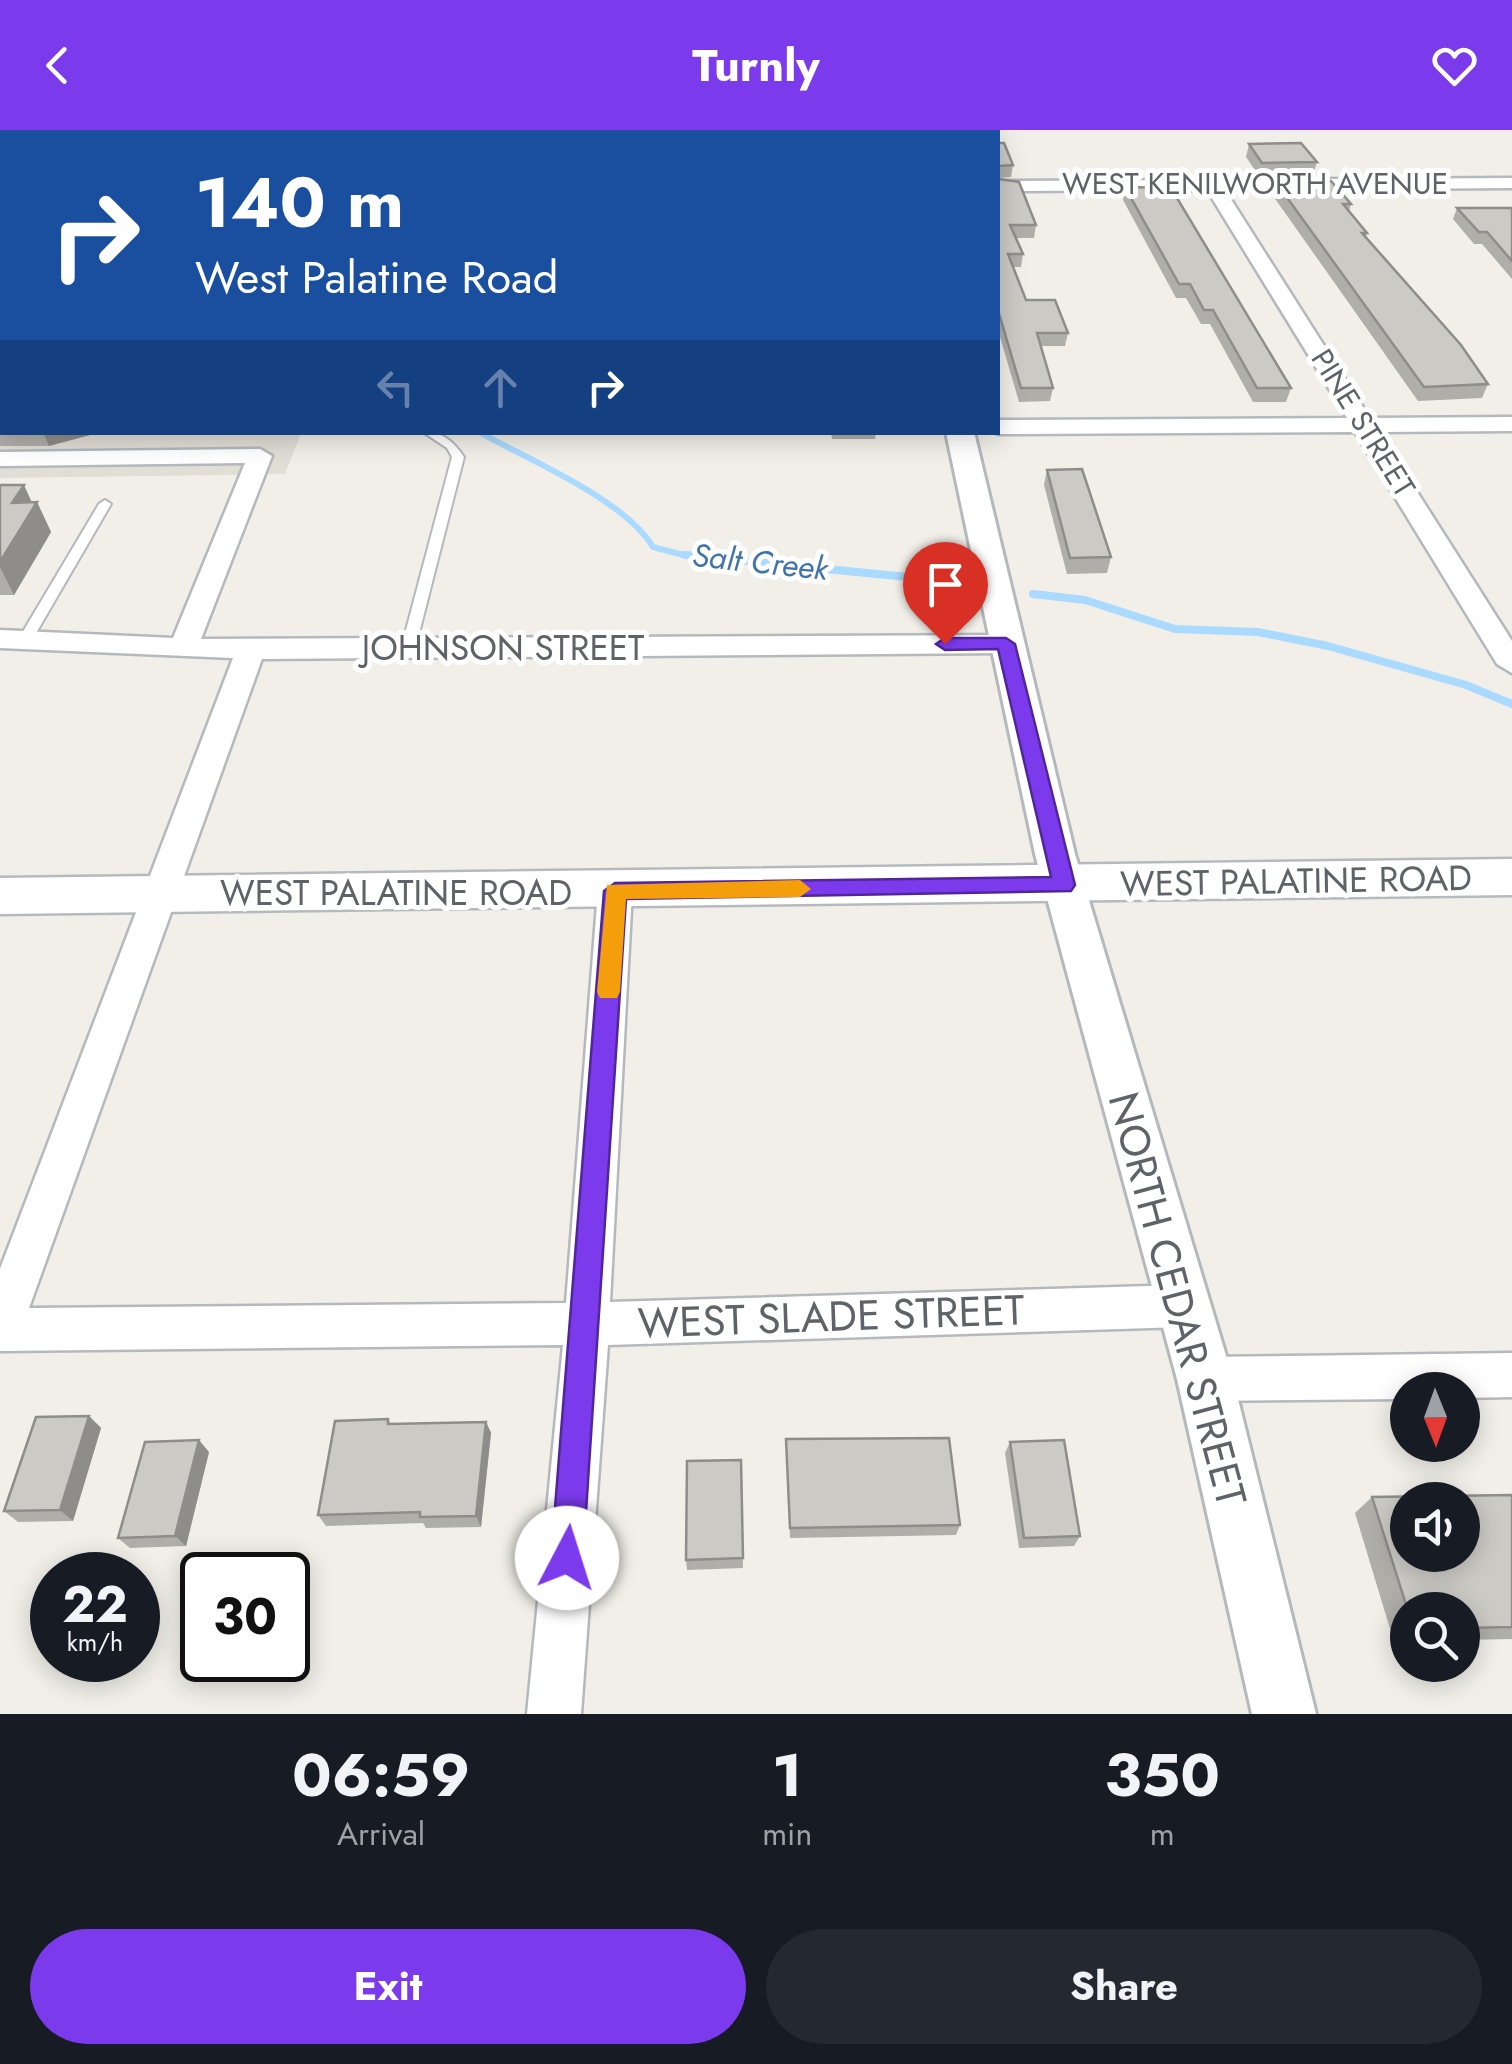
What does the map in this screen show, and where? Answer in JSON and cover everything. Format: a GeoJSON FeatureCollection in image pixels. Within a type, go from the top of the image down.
{"type":"FeatureCollection","features":[{"type":"Feature","properties":{"kind":"main road","name":"WEST PALATINE ROAD"},"geometry":{"type":"LineString","coordinates":[[0,896],[1512,877]]}},
{"type":"Feature","properties":{"kind":"street","name":"WEST KENILWORTH AVENUE"},"geometry":{"type":"LineString","coordinates":[[1000,186],[1512,183]]}},
{"type":"Feature","properties":{"kind":"street","name":"PINE STREET"},"geometry":{"type":"LineString","coordinates":[[1212,184],[1512,664]]}},
{"type":"Feature","properties":{"kind":"street"},"geometry":{"type":"LineString","coordinates":[[1000,427],[1512,424]]}},
{"type":"Feature","properties":{"kind":"street","name":"NORTH CEDAR STREET"},"geometry":{"type":"LineString","coordinates":[[961,435],[1064,885],[1205,1379],[1284,1714]]}},
{"type":"Feature","properties":{"kind":"street"},"geometry":{"type":"LineString","coordinates":[[0,459],[260,456],[184,645]]}},
{"type":"Feature","properties":{"kind":"street","name":"JOHNSON STREET"},"geometry":{"type":"LineString","coordinates":[[12,640],[251,650],[1006,644]]}},
{"type":"Feature","properties":{"kind":"street"},"geometry":{"type":"LineString","coordinates":[[0,1330],[157,894],[251,650]]}},
{"type":"Feature","properties":{"kind":"street"},"geometry":{"type":"LineString","coordinates":[[554,1714],[587,1324],[615,891]]}},
{"type":"Feature","properties":{"kind":"street","name":"WEST SLADE STREET"},"geometry":{"type":"LineString","coordinates":[[0,1330],[587,1324],[1183,1306]]}},
{"type":"Feature","properties":{"kind":"street"},"geometry":{"type":"LineString","coordinates":[[1205,1379],[1512,1375]]}},
{"type":"Feature","properties":{"kind":"lane"},"geometry":{"type":"LineString","coordinates":[[408,649],[458,457],[451,446],[433,435]]}},
{"type":"Feature","properties":{"kind":"lane"},"geometry":{"type":"LineString","coordinates":[[12,640],[105,504]]}},
{"type":"Feature","properties":{"kind":"shaded area"},"geometry":{"type":"Polygon","coordinates":[[[0,435],[300,435],[285,474],[0,478],[0,435]]]}},
{"type":"Feature","properties":{"kind":"building"},"geometry":{"type":"Polygon","coordinates":[[[1000,143],[1004,143],[1013,165],[1000,166],[1000,143]]]}},
{"type":"Feature","properties":{"kind":"building"},"geometry":{"type":"Polygon","coordinates":[[[1301,143],[1317,162],[1262,163],[1249,144],[1301,143]]]}},
{"type":"Feature","properties":{"kind":"building"},"geometry":{"type":"Polygon","coordinates":[[[1000,179],[1019,182],[1036,225],[1010,225],[1023,254],[1008,254],[1026,300],[1055,300],[1068,333],[1037,333],[1053,388],[1021,388],[1000,317],[1000,179]]]}},
{"type":"Feature","properties":{"kind":"building"},"geometry":{"type":"Polygon","coordinates":[[[1275,181],[1331,181],[1351,204],[1343,204],[1367,233],[1362,233],[1461,345],[1488,384],[1424,387],[1275,181]]]}},
{"type":"Feature","properties":{"kind":"building"},"geometry":{"type":"Polygon","coordinates":[[[1125,187],[1171,188],[1291,388],[1257,388],[1213,310],[1204,310],[1190,284],[1179,284],[1125,187]]]}},
{"type":"Feature","properties":{"kind":"building"},"geometry":{"type":"Polygon","coordinates":[[[1457,208],[1512,208],[1512,261],[1487,232],[1479,232],[1457,208]]]}},
{"type":"Feature","properties":{"kind":"building"},"geometry":{"type":"Polygon","coordinates":[[[1082,469],[1111,557],[1070,558],[1047,470],[1082,469]]]}},
{"type":"Feature","properties":{"kind":"building"},"geometry":{"type":"Polygon","coordinates":[[[0,485],[24,485],[12,503],[37,502],[0,562],[0,485]]]}},
{"type":"Feature","properties":{"kind":"building"},"geometry":{"type":"Polygon","coordinates":[[[89,1416],[60,1510],[4,1511],[36,1417],[89,1416]]]}},
{"type":"Feature","properties":{"kind":"building"},"geometry":{"type":"Polygon","coordinates":[[[388,1419],[388,1424],[486,1422],[476,1516],[420,1517],[420,1512],[318,1515],[335,1421],[388,1419]]]}},
{"type":"Feature","properties":{"kind":"building"},"geometry":{"type":"Polygon","coordinates":[[[949,1438],[960,1525],[790,1528],[786,1439],[949,1438]]]}},
{"type":"Feature","properties":{"kind":"building"},"geometry":{"type":"Polygon","coordinates":[[[199,1440],[175,1536],[118,1538],[145,1442],[199,1440]]]}},
{"type":"Feature","properties":{"kind":"building"},"geometry":{"type":"Polygon","coordinates":[[[1064,1440],[1080,1536],[1024,1538],[1010,1442],[1064,1440]]]}},
{"type":"Feature","properties":{"kind":"building"},"geometry":{"type":"Polygon","coordinates":[[[741,1460],[743,1558],[686,1560],[687,1461],[741,1460]]]}},
{"type":"Feature","properties":{"kind":"building"},"geometry":{"type":"Polygon","coordinates":[[[1480,1495],[1512,1495],[1512,1627],[1480,1628],[1480,1592],[1402,1592],[1396,1572],[1480,1572],[1480,1495]]]}},
{"type":"Feature","properties":{"kind":"building"},"geometry":{"type":"Polygon","coordinates":[[[1372,1497],[1390,1497],[1390,1554],[1372,1497]]]}},
{"type":"Feature","properties":{"kind":"waterway","name":"Salt Creek"},"geometry":{"type":"LineString","coordinates":[[485,435],[598,497],[639,529],[653,547],[695,558]]}},
{"type":"Feature","properties":{"kind":"waterway","name":"Salt Creek"},"geometry":{"type":"LineString","coordinates":[[685,555],[958,582]]}},
{"type":"Feature","properties":{"kind":"waterway","name":"Salt Creek"},"geometry":{"type":"LineString","coordinates":[[1033,594],[1085,600],[1175,629],[1258,632],[1328,646],[1466,685],[1512,704]]}},
{"type":"Feature","properties":{"kind":"slow traffic"},"geometry":{"type":"LineString","coordinates":[[608,992],[615,891],[800,889]]}},
{"type":"Feature","properties":{"kind":"route"},"geometry":{"type":"LineString","coordinates":[[567,1558],[587,1324],[615,891],[1064,885],[1006,644],[945,644]]}}]}
